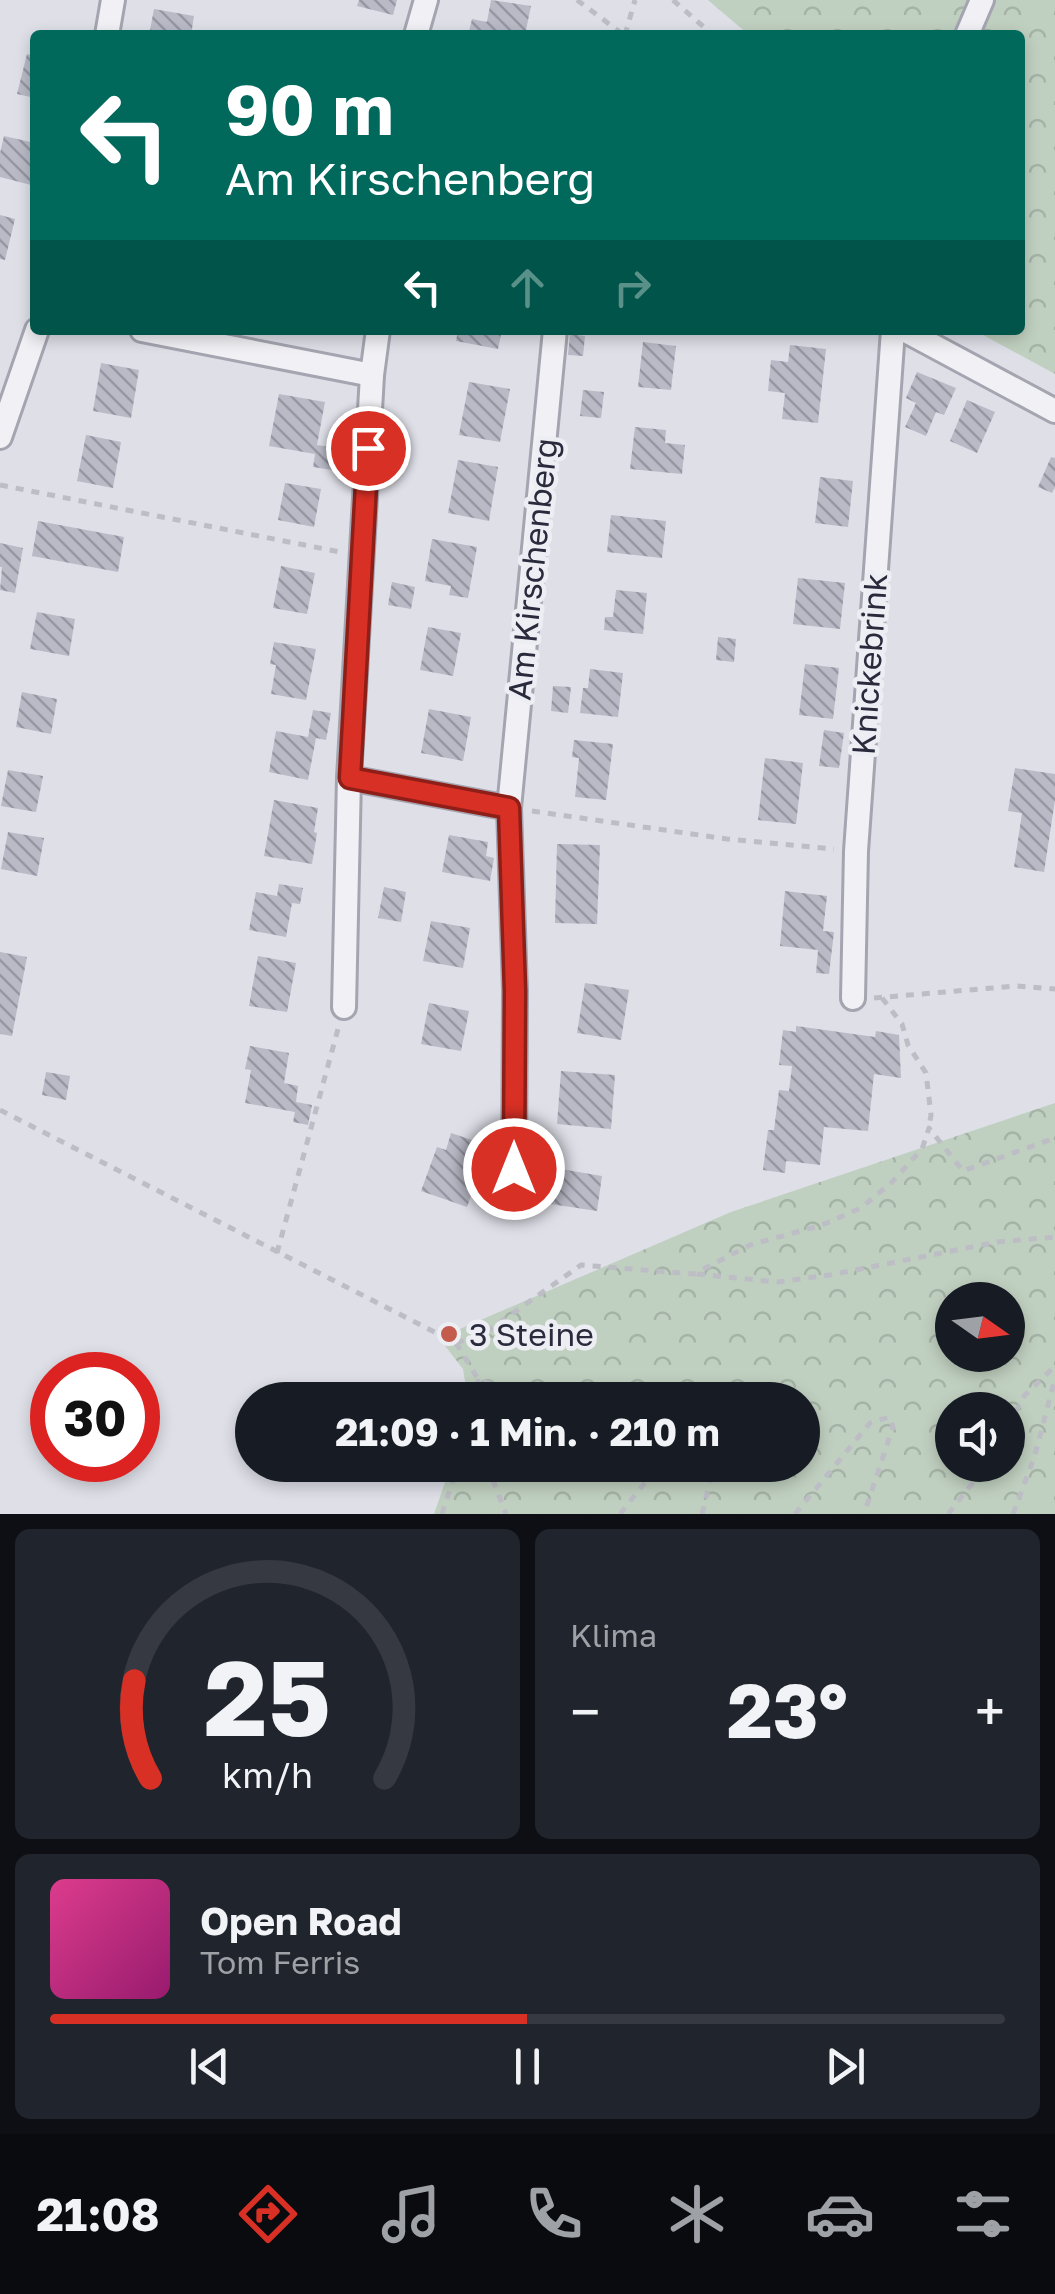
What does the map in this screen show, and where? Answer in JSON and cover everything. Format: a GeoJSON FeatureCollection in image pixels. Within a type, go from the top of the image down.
{"type":"FeatureCollection","features":[{"type":"Feature","properties":{"kind":"street"},"geometry":{"type":"LineString","coordinates":[[107,30],[112,0]]}},
{"type":"Feature","properties":{"kind":"street"},"geometry":{"type":"LineString","coordinates":[[417,30],[426,0]]}},
{"type":"Feature","properties":{"kind":"street"},"geometry":{"type":"LineString","coordinates":[[969,30],[982,0]]}},
{"type":"Feature","properties":{"kind":"street"},"geometry":{"type":"LineString","coordinates":[[0,436],[35,335]]}},
{"type":"Feature","properties":{"kind":"street"},"geometry":{"type":"LineString","coordinates":[[168,335],[372,375]]}},
{"type":"Feature","properties":{"kind":"street"},"geometry":{"type":"LineString","coordinates":[[344,1008],[350,778],[377,335]]}},
{"type":"Feature","properties":{"kind":"street","name":"Am Kirschenberg"},"geometry":{"type":"LineString","coordinates":[[514,1169],[515,991],[509,808],[555,335]]}},
{"type":"Feature","properties":{"kind":"street","name":"Knickebrink"},"geometry":{"type":"LineString","coordinates":[[853,998],[856,850],[892,335]]}},
{"type":"Feature","properties":{"kind":"street"},"geometry":{"type":"LineString","coordinates":[[913,335],[1055,411]]}},
{"type":"Feature","properties":{"kind":"street"},"geometry":{"type":"LineString","coordinates":[[350,778],[509,808]]}},
{"type":"Feature","properties":{"kind":"path"},"geometry":{"type":"LineString","coordinates":[[577,0],[618,30]]}},
{"type":"Feature","properties":{"kind":"path"},"geometry":{"type":"LineString","coordinates":[[626,30],[635,0]]}},
{"type":"Feature","properties":{"kind":"path"},"geometry":{"type":"LineString","coordinates":[[673,0],[707,30]]}},
{"type":"Feature","properties":{"kind":"path"},"geometry":{"type":"LineString","coordinates":[[0,484],[362,556]]}},
{"type":"Feature","properties":{"kind":"path"},"geometry":{"type":"LineString","coordinates":[[509,808],[727,839],[856,850]]}},
{"type":"Feature","properties":{"kind":"path"},"geometry":{"type":"LineString","coordinates":[[853,998],[1016,986],[1055,989]]}},
{"type":"Feature","properties":{"kind":"path"},"geometry":{"type":"LineString","coordinates":[[694,1274],[750,1244],[822,1226],[861,1208],[922,1149],[930,1115],[926,1073],[908,1045],[902,1024],[882,998]]}},
{"type":"Feature","properties":{"kind":"path"},"geometry":{"type":"LineString","coordinates":[[277,1253],[344,1008]]}},
{"type":"Feature","properties":{"kind":"path"},"geometry":{"type":"LineString","coordinates":[[0,1110],[456,1343],[478,1382]]}},
{"type":"Feature","properties":{"kind":"path"},"geometry":{"type":"LineString","coordinates":[[929,1128],[963,1171],[1055,1138]]}},
{"type":"Feature","properties":{"kind":"path"},"geometry":{"type":"LineString","coordinates":[[456,1343],[485,1333],[582,1265],[777,1282],[998,1242],[1055,1238]]}},
{"type":"Feature","properties":{"kind":"path"},"geometry":{"type":"LineString","coordinates":[[1025,1395],[1055,1366]]}},
{"type":"Feature","properties":{"kind":"path"},"geometry":{"type":"LineString","coordinates":[[1013,1514],[1036,1454],[1055,1378]]}},
{"type":"Feature","properties":{"kind":"path"},"geometry":{"type":"LineString","coordinates":[[478,1379],[485,1382]]}},
{"type":"Feature","properties":{"kind":"path"},"geometry":{"type":"LineString","coordinates":[[796,1514],[870,1423],[889,1417],[894,1428],[864,1514]]}},
{"type":"Feature","properties":{"kind":"path"},"geometry":{"type":"LineString","coordinates":[[442,1514],[452,1482]]}},
{"type":"Feature","properties":{"kind":"path"},"geometry":{"type":"LineString","coordinates":[[494,1482],[506,1514]]}},
{"type":"Feature","properties":{"kind":"path"},"geometry":{"type":"LineString","coordinates":[[620,1514],[645,1482]]}},
{"type":"Feature","properties":{"kind":"path"},"geometry":{"type":"LineString","coordinates":[[702,1514],[710,1482]]}},
{"type":"Feature","properties":{"kind":"path"},"geometry":{"type":"LineString","coordinates":[[948,1514],[973,1482]]}},
{"type":"Feature","properties":{"kind":"green space"},"geometry":{"type":"Polygon","coordinates":[[[708,0],[1055,0],[1055,374],[983,335],[1025,335],[1025,30],[743,30],[708,0]]]}},
{"type":"Feature","properties":{"kind":"green space"},"geometry":{"type":"Polygon","coordinates":[[[1055,1103],[1055,1514],[434,1514],[445,1482],[820,1482],[820,1382],[465,1382],[463,1369],[439,1338],[731,1212],[1055,1103]]]}},
{"type":"Feature","properties":{"kind":"building"},"geometry":{"type":"Polygon","coordinates":[[[359,0],[397,0],[393,15],[357,6],[359,0]]]}},
{"type":"Feature","properties":{"kind":"building"},"geometry":{"type":"Polygon","coordinates":[[[491,0],[531,6],[526,30],[469,30],[472,19],[487,22],[491,0]]]}},
{"type":"Feature","properties":{"kind":"building"},"geometry":{"type":"Polygon","coordinates":[[[154,9],[194,16],[192,30],[150,30],[154,9]]]}},
{"type":"Feature","properties":{"kind":"building"},"geometry":{"type":"Polygon","coordinates":[[[27,54],[30,55],[30,97],[17,94],[27,54]]]}},
{"type":"Feature","properties":{"kind":"building"},"geometry":{"type":"Polygon","coordinates":[[[4,136],[30,142],[30,185],[0,177],[4,136]]]}},
{"type":"Feature","properties":{"kind":"building"},"geometry":{"type":"Polygon","coordinates":[[[0,215],[15,219],[5,260],[0,259],[0,215]]]}},
{"type":"Feature","properties":{"kind":"building"},"geometry":{"type":"Polygon","coordinates":[[[457,335],[501,335],[498,349],[456,341],[457,335]]]}},
{"type":"Feature","properties":{"kind":"building"},"geometry":{"type":"Polygon","coordinates":[[[570,335],[585,336],[583,356],[568,355],[570,335]]]}},
{"type":"Feature","properties":{"kind":"building"},"geometry":{"type":"Polygon","coordinates":[[[643,342],[676,346],[671,390],[638,387],[643,342]]]}},
{"type":"Feature","properties":{"kind":"building"},"geometry":{"type":"Polygon","coordinates":[[[790,345],[826,349],[818,423],[782,419],[785,393],[768,391],[771,360],[788,362],[790,345]]]}},
{"type":"Feature","properties":{"kind":"building"},"geometry":{"type":"Polygon","coordinates":[[[101,363],[139,370],[131,418],[93,411],[101,363]]]}},
{"type":"Feature","properties":{"kind":"building"},"geometry":{"type":"Polygon","coordinates":[[[917,372],[956,388],[944,415],[936,412],[926,436],[905,427],[916,403],[906,398],[917,372]]]}},
{"type":"Feature","properties":{"kind":"building"},"geometry":{"type":"Polygon","coordinates":[[[469,382],[510,389],[500,442],[459,435],[469,382]]]}},
{"type":"Feature","properties":{"kind":"building"},"geometry":{"type":"Polygon","coordinates":[[[583,390],[604,392],[601,418],[580,416],[583,390]]]}},
{"type":"Feature","properties":{"kind":"building"},"geometry":{"type":"Polygon","coordinates":[[[279,394],[325,402],[317,445],[336,448],[332,470],[313,467],[315,454],[269,446],[279,394]]]}},
{"type":"Feature","properties":{"kind":"building"},"geometry":{"type":"Polygon","coordinates":[[[967,400],[995,412],[977,453],[950,441],[967,400]]]}},
{"type":"Feature","properties":{"kind":"building"},"geometry":{"type":"Polygon","coordinates":[[[635,427],[666,430],[665,443],[685,445],[682,474],[630,469],[635,427]]]}},
{"type":"Feature","properties":{"kind":"building"},"geometry":{"type":"Polygon","coordinates":[[[86,435],[121,442],[113,488],[77,481],[86,435]]]}},
{"type":"Feature","properties":{"kind":"building"},"geometry":{"type":"Polygon","coordinates":[[[1051,457],[1055,458],[1052,493],[1038,487],[1051,457]]]}},
{"type":"Feature","properties":{"kind":"building"},"geometry":{"type":"Polygon","coordinates":[[[458,460],[498,467],[489,521],[448,513],[458,460]]]}},
{"type":"Feature","properties":{"kind":"building"},"geometry":{"type":"Polygon","coordinates":[[[820,477],[853,481],[848,527],[815,523],[820,477]]]}},
{"type":"Feature","properties":{"kind":"building"},"geometry":{"type":"Polygon","coordinates":[[[285,483],[321,489],[314,527],[278,520],[285,483]]]}},
{"type":"Feature","properties":{"kind":"building"},"geometry":{"type":"Polygon","coordinates":[[[611,515],[666,521],[662,558],[607,552],[611,515]]]}},
{"type":"Feature","properties":{"kind":"building"},"geometry":{"type":"Polygon","coordinates":[[[38,521],[124,537],[118,572],[32,556],[38,521]]]}},
{"type":"Feature","properties":{"kind":"building"},"geometry":{"type":"Polygon","coordinates":[[[432,539],[477,547],[468,598],[449,595],[451,586],[425,581],[432,539]]]}},
{"type":"Feature","properties":{"kind":"building"},"geometry":{"type":"Polygon","coordinates":[[[0,543],[23,548],[15,593],[0,590],[0,543]]]}},
{"type":"Feature","properties":{"kind":"building"},"geometry":{"type":"Polygon","coordinates":[[[281,566],[315,573],[307,614],[273,608],[281,566]]]}},
{"type":"Feature","properties":{"kind":"building"},"geometry":{"type":"Polygon","coordinates":[[[798,578],[845,583],[840,629],[793,624],[798,578]]]}},
{"type":"Feature","properties":{"kind":"building"},"geometry":{"type":"Polygon","coordinates":[[[392,582],[415,587],[411,609],[388,605],[392,582]]]}},
{"type":"Feature","properties":{"kind":"building"},"geometry":{"type":"Polygon","coordinates":[[[616,590],[647,593],[643,634],[604,630],[605,617],[613,617],[616,590]]]}},
{"type":"Feature","properties":{"kind":"building"},"geometry":{"type":"Polygon","coordinates":[[[37,612],[75,619],[69,656],[30,649],[37,612]]]}},
{"type":"Feature","properties":{"kind":"building"},"geometry":{"type":"Polygon","coordinates":[[[428,627],[461,633],[453,676],[420,670],[428,627]]]}},
{"type":"Feature","properties":{"kind":"building"},"geometry":{"type":"Polygon","coordinates":[[[718,637],[736,639],[734,662],[716,660],[718,637]]]}},
{"type":"Feature","properties":{"kind":"building"},"geometry":{"type":"Polygon","coordinates":[[[274,642],[316,649],[306,700],[271,694],[276,665],[270,664],[274,642]]]}},
{"type":"Feature","properties":{"kind":"building"},"geometry":{"type":"Polygon","coordinates":[[[805,664],[839,668],[833,719],[799,715],[805,664]]]}},
{"type":"Feature","properties":{"kind":"building"},"geometry":{"type":"Polygon","coordinates":[[[590,669],[623,673],[618,717],[580,713],[590,669]]]}},
{"type":"Feature","properties":{"kind":"building"},"geometry":{"type":"Polygon","coordinates":[[[553,686],[571,687],[568,713],[551,711],[553,686]]]}},
{"type":"Feature","properties":{"kind":"building"},"geometry":{"type":"Polygon","coordinates":[[[22,692],[57,699],[51,734],[16,727],[22,692]]]}},
{"type":"Feature","properties":{"kind":"building"},"geometry":{"type":"Polygon","coordinates":[[[429,709],[471,717],[463,761],[421,753],[429,709]]]}},
{"type":"Feature","properties":{"kind":"building"},"geometry":{"type":"Polygon","coordinates":[[[313,710],[331,713],[326,740],[316,738],[308,780],[269,772],[276,731],[308,737],[313,710]]]}},
{"type":"Feature","properties":{"kind":"building"},"geometry":{"type":"Polygon","coordinates":[[[824,730],[844,733],[839,768],[819,766],[824,730]]]}},
{"type":"Feature","properties":{"kind":"building"},"geometry":{"type":"Polygon","coordinates":[[[574,740],[613,744],[606,800],[575,797],[579,758],[572,757],[574,740]]]}},
{"type":"Feature","properties":{"kind":"building"},"geometry":{"type":"Polygon","coordinates":[[[765,758],[803,763],[796,824],[758,820],[765,758]]]}},
{"type":"Feature","properties":{"kind":"building"},"geometry":{"type":"Polygon","coordinates":[[[1015,768],[1055,774],[1044,872],[1014,867],[1022,813],[1008,811],[1015,768]]]}},
{"type":"Feature","properties":{"kind":"building"},"geometry":{"type":"Polygon","coordinates":[[[8,770],[43,776],[36,812],[1,806],[8,770]]]}},
{"type":"Feature","properties":{"kind":"building"},"geometry":{"type":"Polygon","coordinates":[[[274,800],[318,808],[312,864],[264,856],[274,800]]]}},
{"type":"Feature","properties":{"kind":"building"},"geometry":{"type":"Polygon","coordinates":[[[8,832],[44,838],[37,876],[1,869],[8,832]]]}},
{"type":"Feature","properties":{"kind":"building"},"geometry":{"type":"Polygon","coordinates":[[[449,835],[488,842],[486,856],[494,858],[490,881],[442,872],[449,835]]]}},
{"type":"Feature","properties":{"kind":"building"},"geometry":{"type":"Polygon","coordinates":[[[557,844],[600,845],[597,924],[555,923],[557,844]]]}},
{"type":"Feature","properties":{"kind":"building"},"geometry":{"type":"Polygon","coordinates":[[[279,884],[303,888],[300,904],[292,903],[286,937],[249,930],[256,892],[277,896],[279,884]]]}},
{"type":"Feature","properties":{"kind":"building"},"geometry":{"type":"Polygon","coordinates":[[[384,887],[406,892],[401,922],[378,918],[384,887]]]}},
{"type":"Feature","properties":{"kind":"building"},"geometry":{"type":"Polygon","coordinates":[[[785,891],[827,896],[823,931],[834,932],[829,974],[816,973],[818,950],[780,946],[785,891]]]}},
{"type":"Feature","properties":{"kind":"building"},"geometry":{"type":"Polygon","coordinates":[[[431,921],[470,928],[463,968],[423,961],[431,921]]]}},
{"type":"Feature","properties":{"kind":"building"},"geometry":{"type":"Polygon","coordinates":[[[0,952],[27,957],[12,1036],[0,1034],[0,952]]]}},
{"type":"Feature","properties":{"kind":"building"},"geometry":{"type":"Polygon","coordinates":[[[258,956],[296,963],[287,1012],[249,1006],[258,956]]]}},
{"type":"Feature","properties":{"kind":"building"},"geometry":{"type":"Polygon","coordinates":[[[585,983],[629,990],[621,1040],[577,1033],[585,983]]]}},
{"type":"Feature","properties":{"kind":"building"},"geometry":{"type":"Polygon","coordinates":[[[429,1003],[469,1011],[461,1051],[421,1044],[429,1003]]]}},
{"type":"Feature","properties":{"kind":"building"},"geometry":{"type":"Polygon","coordinates":[[[796,1026],[875,1037],[876,1031],[899,1035],[901,1078],[874,1074],[868,1131],[824,1127],[820,1165],[786,1161],[785,1173],[763,1170],[779,1090],[789,1091],[792,1066],[779,1065],[783,1030],[796,1032],[796,1026]]]}},
{"type":"Feature","properties":{"kind":"building"},"geometry":{"type":"Polygon","coordinates":[[[250,1046],[289,1053],[284,1083],[298,1086],[296,1102],[312,1105],[308,1125],[293,1122],[295,1112],[245,1103],[251,1070],[245,1069],[250,1046]]]}},
{"type":"Feature","properties":{"kind":"building"},"geometry":{"type":"Polygon","coordinates":[[[561,1071],[615,1075],[611,1129],[557,1124],[561,1071]]]}},
{"type":"Feature","properties":{"kind":"building"},"geometry":{"type":"Polygon","coordinates":[[[46,1072],[70,1076],[66,1100],[42,1095],[46,1072]]]}},
{"type":"Feature","properties":{"kind":"building"},"geometry":{"type":"Polygon","coordinates":[[[451,1133],[478,1142],[473,1160],[483,1163],[467,1207],[421,1191],[437,1147],[446,1150],[451,1133]]]}},
{"type":"Feature","properties":{"kind":"building"},"geometry":{"type":"Polygon","coordinates":[[[549,1167],[602,1176],[597,1211],[544,1203],[549,1167]]]}},
{"type":"Feature","properties":{"kind":"place","name":"3 Steine"},"geometry":{"type":"Point","coordinates":[449,1334]}},
{"type":"Feature","properties":{"kind":"route"},"geometry":{"type":"LineString","coordinates":[[368,448],[350,778],[509,808],[515,991],[514,1169]]}}]}
